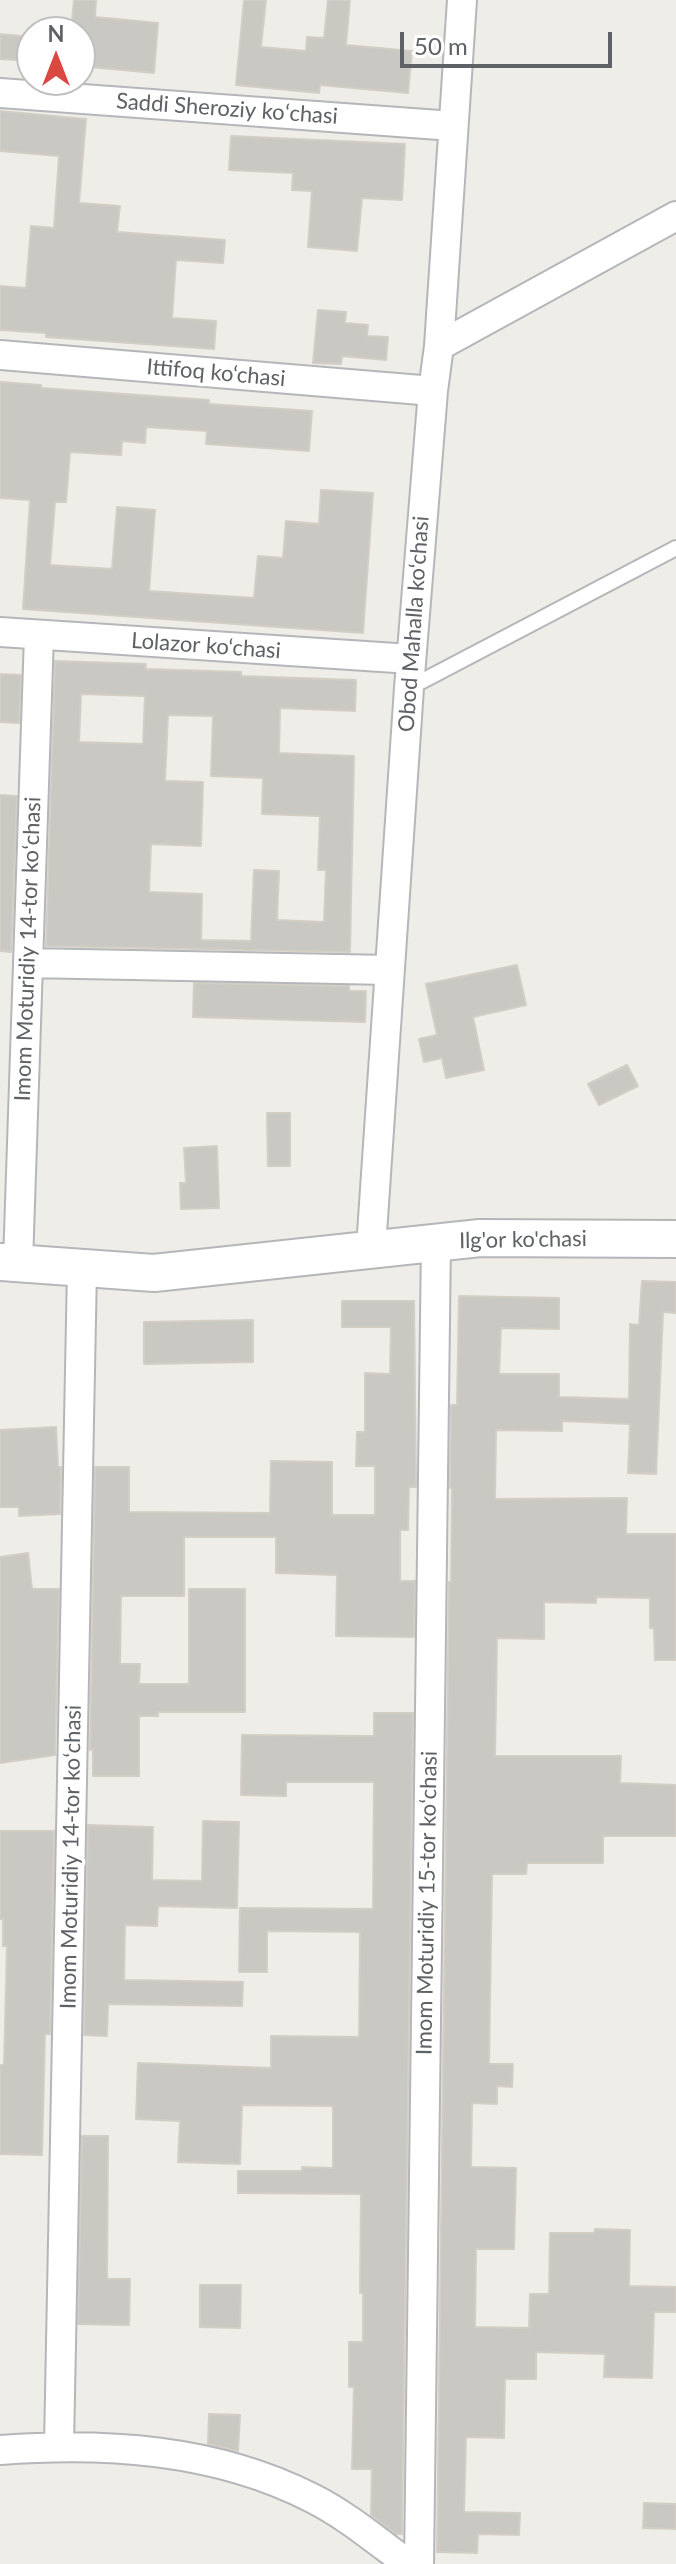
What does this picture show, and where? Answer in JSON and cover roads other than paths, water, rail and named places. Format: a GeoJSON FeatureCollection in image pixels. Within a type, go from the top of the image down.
{"type":"FeatureCollection","features":[{"type":"Feature","properties":{"kind":"street","name":"Obod Mahalla ko‘chasi"},"geometry":{"type":"LineString","coordinates":[[371,1248],[411,659],[439,346],[453,126],[466,2]]}},
{"type":"Feature","properties":{"kind":"street","name":"Saddi Sheroziy koʻchasi"},"geometry":{"type":"LineString","coordinates":[[0,93],[453,126]]}},
{"type":"Feature","properties":{"kind":"street"},"geometry":{"type":"LineString","coordinates":[[439,346],[676,216]]}},
{"type":"Feature","properties":{"kind":"street","name":"Ittifoq ko‘chasi"},"geometry":{"type":"LineString","coordinates":[[0,355],[433,391]]}},
{"type":"Feature","properties":{"kind":"street","name":"Lolazor ko‘chasi"},"geometry":{"type":"LineString","coordinates":[[0,632],[411,659]]}},
{"type":"Feature","properties":{"kind":"street","name":"Imom Moturidiy 14-tor koʻchasi"},"geometry":{"type":"LineString","coordinates":[[9,1262],[28,963],[39,635]]}},
{"type":"Feature","properties":{"kind":"street"},"geometry":{"type":"LineString","coordinates":[[28,963],[390,970]]}},
{"type":"Feature","properties":{"kind":"street","name":"Ilg'or ko'chasi"},"geometry":{"type":"LineString","coordinates":[[9,1262],[154,1273],[480,1238],[676,1239]]}},
{"type":"Feature","properties":{"kind":"street","name":"Imom Moturidiy 15-tor koʻchasi"},"geometry":{"type":"LineString","coordinates":[[419,2564],[436,1242]]}},
{"type":"Feature","properties":{"kind":"street","name":"Imom Moturidiy 14-tor koʻchasi"},"geometry":{"type":"LineString","coordinates":[[59,2445],[82,1268]]}},
{"type":"Feature","properties":{"kind":"street"},"geometry":{"type":"LineString","coordinates":[[0,2450],[59,2445],[193,2457],[272,2480],[313,2498],[408,2564]]}},
{"type":"Feature","properties":{"kind":"lane"},"geometry":{"type":"LineString","coordinates":[[409,688],[676,548]]}}]}
